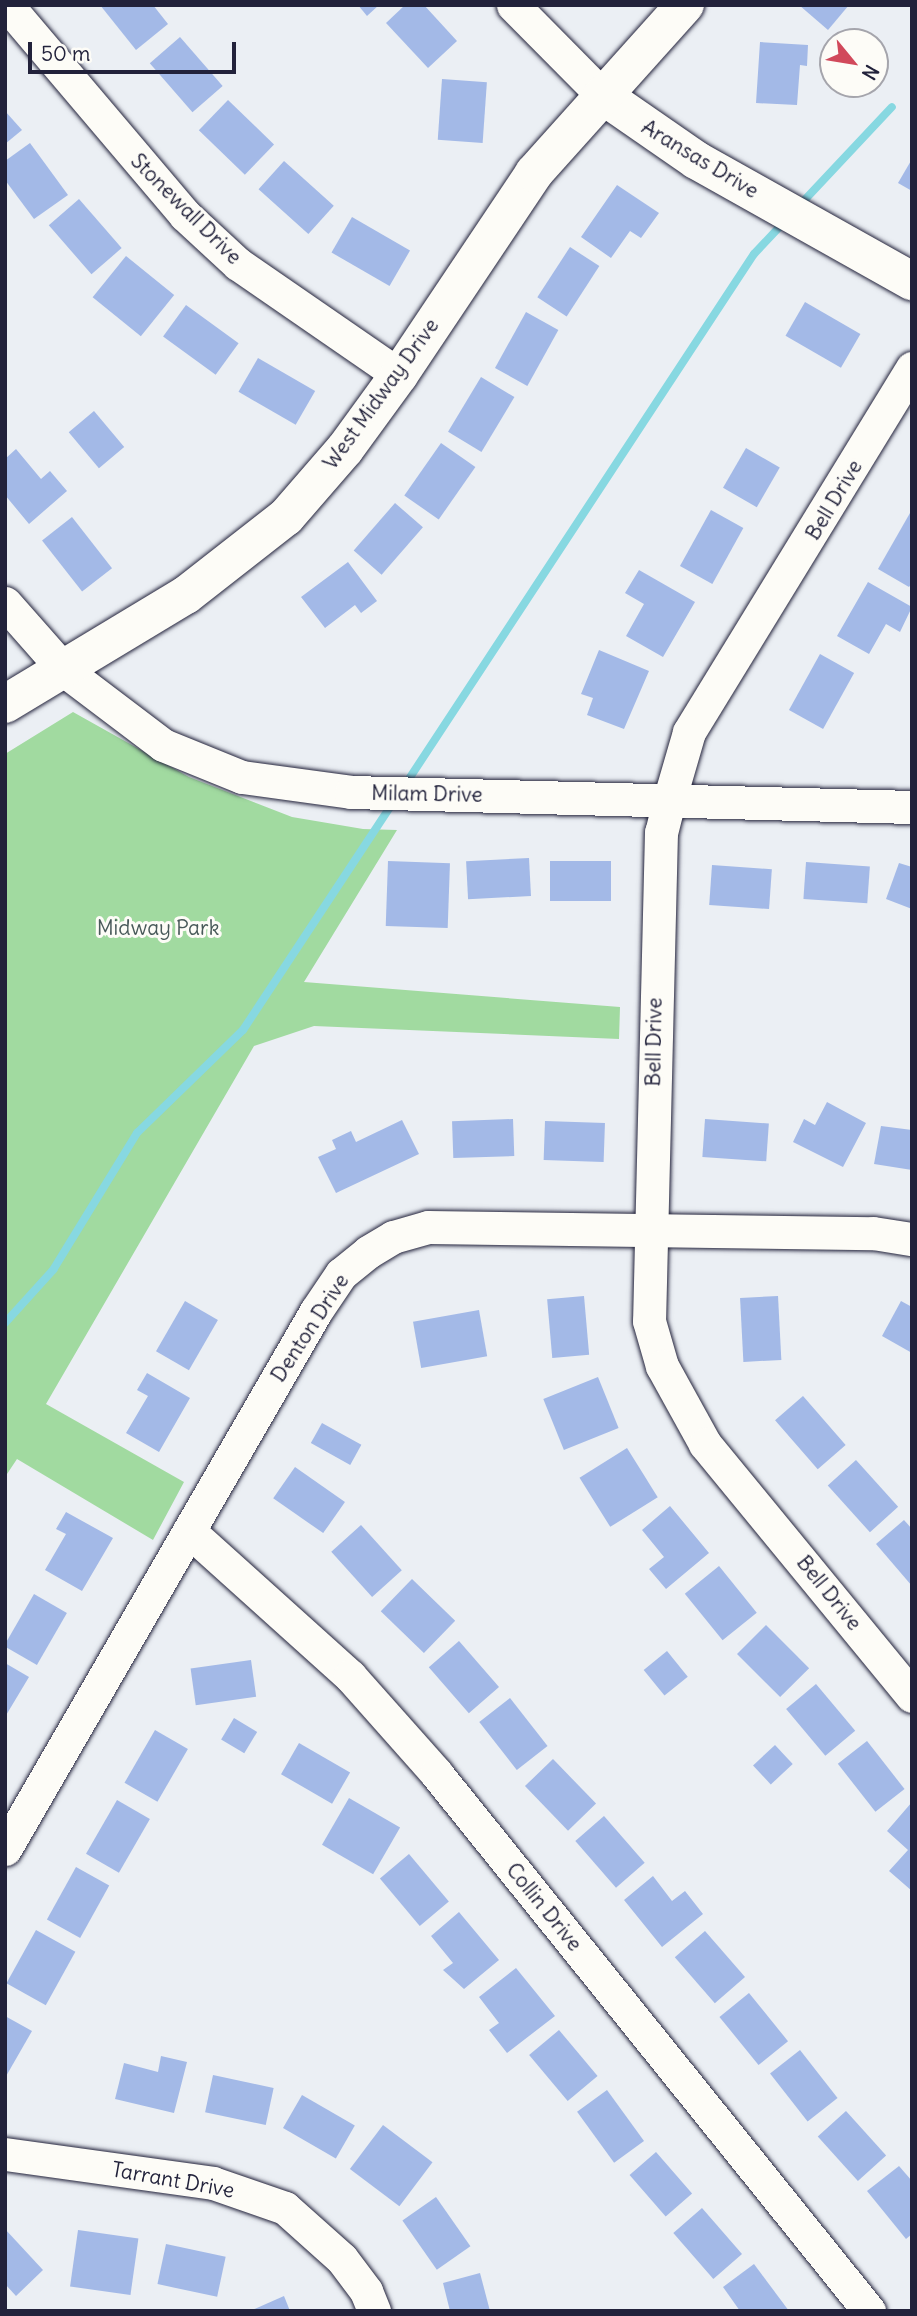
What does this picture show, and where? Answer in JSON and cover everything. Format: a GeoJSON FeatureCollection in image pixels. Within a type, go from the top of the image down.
{"type":"FeatureCollection","features":[{"type":"Feature","properties":{"kind":"street","name":"Stonewall Drive"},"geometry":{"type":"LineString","coordinates":[[7,5],[185,215],[238,264],[399,375]]}},
{"type":"Feature","properties":{"kind":"street","name":"Aransas Drive"},"geometry":{"type":"LineString","coordinates":[[513,5],[602,95],[646,129],[912,281]]}},
{"type":"Feature","properties":{"kind":"street","name":"West Midway Drive"},"geometry":{"type":"LineString","coordinates":[[5,705],[186,596],[286,517],[345,449],[399,375],[534,173],[685,5]]}},
{"type":"Feature","properties":{"kind":"street","name":"Bell Drive"},"geometry":{"type":"LineString","coordinates":[[912,368],[689,732],[669,801],[661,832],[649,1321],[663,1366],[705,1444],[912,1696]]}},
{"type":"Feature","properties":{"kind":"street","name":"Milam Drive"},"geometry":{"type":"LineString","coordinates":[[5,603],[64,670],[163,745],[204,763],[285,787],[362,793],[912,807]]}},
{"type":"Feature","properties":{"kind":"street","name":"Denton Drive"},"geometry":{"type":"LineString","coordinates":[[5,1849],[316,1311],[341,1274],[368,1252],[393,1237],[428,1227],[873,1233],[912,1239]]}},
{"type":"Feature","properties":{"kind":"street","name":"Collin Drive"},"geometry":{"type":"LineString","coordinates":[[189,1531],[349,1676],[436,1773],[869,2311]]}},
{"type":"Feature","properties":{"kind":"street","name":"Tarrant Drive"},"geometry":{"type":"LineString","coordinates":[[5,2154],[213,2183],[285,2208],[342,2259],[374,2311]]}},
{"type":"Feature","properties":{"kind":"green space","name":"Midway Park"},"geometry":{"type":"Polygon","coordinates":[[[73,712],[189,777],[292,817],[363,829],[397,830],[304,982],[620,1007],[619,1039],[314,1026],[254,1046],[46,1404],[184,1482],[153,1540],[17,1459],[5,1477],[5,754],[73,712]]]}},
{"type":"Feature","properties":{"kind":"building"},"geometry":{"type":"Polygon","coordinates":[[[100,5],[153,5],[168,24],[136,50],[100,5]]]}},
{"type":"Feature","properties":{"kind":"building"},"geometry":{"type":"Polygon","coordinates":[[[358,5],[379,5],[367,16],[358,5]]]}},
{"type":"Feature","properties":{"kind":"building"},"geometry":{"type":"Polygon","coordinates":[[[405,5],[424,5],[457,41],[428,68],[386,23],[405,5]]]}},
{"type":"Feature","properties":{"kind":"building"},"geometry":{"type":"Polygon","coordinates":[[[799,5],[849,5],[830,28],[826,28],[799,5]]]}},
{"type":"Feature","properties":{"kind":"building"},"geometry":{"type":"Polygon","coordinates":[[[180,37],[223,86],[192,112],[150,63],[180,37]]]}},
{"type":"Feature","properties":{"kind":"building"},"geometry":{"type":"Polygon","coordinates":[[[760,42],[808,45],[807,66],[800,65],[797,105],[756,103],[760,42]]]}},
{"type":"Feature","properties":{"kind":"building"},"geometry":{"type":"Polygon","coordinates":[[[442,79],[487,82],[483,143],[438,140],[442,79]]]}},
{"type":"Feature","properties":{"kind":"building"},"geometry":{"type":"Polygon","coordinates":[[[228,100],[274,144],[245,175],[199,130],[228,100]]]}},
{"type":"Feature","properties":{"kind":"building"},"geometry":{"type":"Polygon","coordinates":[[[5,111],[22,130],[5,144],[5,111]]]}},
{"type":"Feature","properties":{"kind":"building"},"geometry":{"type":"Polygon","coordinates":[[[30,143],[68,195],[34,219],[5,180],[5,161],[30,143]]]}},
{"type":"Feature","properties":{"kind":"building"},"geometry":{"type":"Polygon","coordinates":[[[912,159],[912,191],[898,183],[912,159]]]}},
{"type":"Feature","properties":{"kind":"building"},"geometry":{"type":"Polygon","coordinates":[[[284,161],[334,206],[308,234],[259,189],[284,161]]]}},
{"type":"Feature","properties":{"kind":"building"},"geometry":{"type":"Polygon","coordinates":[[[617,185],[659,213],[641,238],[630,231],[611,258],[581,237],[617,185]]]}},
{"type":"Feature","properties":{"kind":"building"},"geometry":{"type":"Polygon","coordinates":[[[79,199],[122,248],[91,274],[49,225],[79,199]]]}},
{"type":"Feature","properties":{"kind":"building"},"geometry":{"type":"Polygon","coordinates":[[[352,217],[410,250],[390,286],[332,253],[352,217]]]}},
{"type":"Feature","properties":{"kind":"building"},"geometry":{"type":"Polygon","coordinates":[[[570,247],[599,266],[567,316],[537,297],[570,247]]]}},
{"type":"Feature","properties":{"kind":"building"},"geometry":{"type":"Polygon","coordinates":[[[126,256],[174,295],[141,336],[93,297],[126,256]]]}},
{"type":"Feature","properties":{"kind":"building"},"geometry":{"type":"Polygon","coordinates":[[[805,302],[860,334],[841,368],[786,336],[805,302]]]}},
{"type":"Feature","properties":{"kind":"building"},"geometry":{"type":"Polygon","coordinates":[[[186,305],[239,343],[216,375],[163,337],[186,305]]]}},
{"type":"Feature","properties":{"kind":"building"},"geometry":{"type":"Polygon","coordinates":[[[526,312],[558,330],[527,386],[495,368],[526,312]]]}},
{"type":"Feature","properties":{"kind":"building"},"geometry":{"type":"Polygon","coordinates":[[[258,358],[315,391],[296,425],[238,392],[258,358]]]}},
{"type":"Feature","properties":{"kind":"building"},"geometry":{"type":"Polygon","coordinates":[[[481,377],[514,397],[481,452],[448,432],[481,377]]]}},
{"type":"Feature","properties":{"kind":"building"},"geometry":{"type":"Polygon","coordinates":[[[94,411],[124,447],[99,468],[69,432],[94,411]]]}},
{"type":"Feature","properties":{"kind":"building"},"geometry":{"type":"Polygon","coordinates":[[[441,443],[475,467],[439,520],[404,495],[441,443]]]}},
{"type":"Feature","properties":{"kind":"building"},"geometry":{"type":"Polygon","coordinates":[[[746,448],[780,467],[757,507],[723,488],[746,448]]]}},
{"type":"Feature","properties":{"kind":"building"},"geometry":{"type":"Polygon","coordinates":[[[16,449],[41,479],[50,471],[67,491],[29,524],[5,495],[5,459],[16,449]]]}},
{"type":"Feature","properties":{"kind":"building"},"geometry":{"type":"Polygon","coordinates":[[[395,503],[423,527],[382,575],[354,551],[395,503]]]}},
{"type":"Feature","properties":{"kind":"building"},"geometry":{"type":"Polygon","coordinates":[[[711,510],[743,528],[712,584],[680,566],[711,510]]]}},
{"type":"Feature","properties":{"kind":"building"},"geometry":{"type":"Polygon","coordinates":[[[910,513],[912,583],[909,587],[878,569],[910,513]]]}},
{"type":"Feature","properties":{"kind":"building"},"geometry":{"type":"Polygon","coordinates":[[[72,517],[112,568],[82,592],[42,540],[72,517]]]}},
{"type":"Feature","properties":{"kind":"building"},"geometry":{"type":"Polygon","coordinates":[[[348,562],[377,601],[361,613],[355,605],[325,628],[301,597],[348,562]]]}},
{"type":"Feature","properties":{"kind":"building"},"geometry":{"type":"Polygon","coordinates":[[[639,570],[695,602],[663,657],[626,636],[644,604],[625,593],[639,570]]]}},
{"type":"Feature","properties":{"kind":"building"},"geometry":{"type":"Polygon","coordinates":[[[868,582],[912,607],[900,632],[886,624],[869,654],[837,636],[868,582]]]}},
{"type":"Feature","properties":{"kind":"building"},"geometry":{"type":"Polygon","coordinates":[[[599,650],[649,671],[624,729],[587,715],[593,698],[581,694],[599,650]]]}},
{"type":"Feature","properties":{"kind":"building"},"geometry":{"type":"Polygon","coordinates":[[[820,654],[854,673],[823,729],[789,710],[820,654]]]}},
{"type":"Feature","properties":{"kind":"building"},"geometry":{"type":"Polygon","coordinates":[[[529,858],[531,896],[468,899],[466,861],[529,858]]]}},
{"type":"Feature","properties":{"kind":"building"},"geometry":{"type":"Polygon","coordinates":[[[388,861],[450,863],[448,928],[386,926],[388,861]]]}},
{"type":"Feature","properties":{"kind":"building"},"geometry":{"type":"Polygon","coordinates":[[[550,861],[611,861],[611,901],[550,901],[550,861]]]}},
{"type":"Feature","properties":{"kind":"building"},"geometry":{"type":"Polygon","coordinates":[[[806,862],[870,866],[867,903],[803,899],[806,862]]]}},
{"type":"Feature","properties":{"kind":"building"},"geometry":{"type":"Polygon","coordinates":[[[899,863],[912,867],[912,909],[886,899],[899,863]]]}},
{"type":"Feature","properties":{"kind":"building"},"geometry":{"type":"Polygon","coordinates":[[[712,865],[772,869],[769,909],[709,905],[712,865]]]}},
{"type":"Feature","properties":{"kind":"building"},"geometry":{"type":"Polygon","coordinates":[[[827,1102],[866,1123],[843,1167],[793,1142],[804,1119],[815,1125],[827,1102]]]}},
{"type":"Feature","properties":{"kind":"building"},"geometry":{"type":"Polygon","coordinates":[[[513,1119],[514,1156],[453,1158],[452,1121],[513,1119]]]}},
{"type":"Feature","properties":{"kind":"building"},"geometry":{"type":"Polygon","coordinates":[[[705,1119],[769,1123],[766,1161],[702,1157],[705,1119]]]}},
{"type":"Feature","properties":{"kind":"building"},"geometry":{"type":"Polygon","coordinates":[[[402,1120],[419,1154],[336,1193],[318,1157],[336,1149],[332,1140],[351,1131],[356,1142],[402,1120]]]}},
{"type":"Feature","properties":{"kind":"building"},"geometry":{"type":"Polygon","coordinates":[[[545,1121],[605,1123],[604,1162],[544,1160],[545,1121]]]}},
{"type":"Feature","properties":{"kind":"building"},"geometry":{"type":"Polygon","coordinates":[[[881,1126],[912,1130],[912,1170],[874,1164],[881,1126]]]}},
{"type":"Feature","properties":{"kind":"building"},"geometry":{"type":"Polygon","coordinates":[[[584,1296],[589,1355],[552,1358],[547,1299],[584,1296]]]}},
{"type":"Feature","properties":{"kind":"building"},"geometry":{"type":"Polygon","coordinates":[[[778,1296],[781,1360],[743,1362],[740,1298],[778,1296]]]}},
{"type":"Feature","properties":{"kind":"building"},"geometry":{"type":"Polygon","coordinates":[[[185,1301],[218,1320],[189,1370],[156,1351],[185,1301]]]}},
{"type":"Feature","properties":{"kind":"building"},"geometry":{"type":"Polygon","coordinates":[[[901,1301],[912,1307],[912,1353],[882,1336],[901,1301]]]}},
{"type":"Feature","properties":{"kind":"building"},"geometry":{"type":"Polygon","coordinates":[[[479,1310],[487,1356],[421,1368],[413,1322],[479,1310]]]}},
{"type":"Feature","properties":{"kind":"building"},"geometry":{"type":"Polygon","coordinates":[[[147,1373],[190,1398],[159,1452],[126,1433],[148,1396],[137,1390],[147,1373]]]}},
{"type":"Feature","properties":{"kind":"building"},"geometry":{"type":"Polygon","coordinates":[[[598,1377],[619,1428],[564,1450],[543,1399],[598,1377]]]}},
{"type":"Feature","properties":{"kind":"building"},"geometry":{"type":"Polygon","coordinates":[[[803,1396],[846,1445],[818,1469],[775,1420],[803,1396]]]}},
{"type":"Feature","properties":{"kind":"building"},"geometry":{"type":"Polygon","coordinates":[[[322,1423],[361,1445],[350,1465],[311,1443],[322,1423]]]}},
{"type":"Feature","properties":{"kind":"building"},"geometry":{"type":"Polygon","coordinates":[[[627,1448],[658,1497],[610,1527],[580,1478],[627,1448]]]}},
{"type":"Feature","properties":{"kind":"building"},"geometry":{"type":"Polygon","coordinates":[[[856,1460],[898,1507],[870,1532],[828,1485],[856,1460]]]}},
{"type":"Feature","properties":{"kind":"building"},"geometry":{"type":"Polygon","coordinates":[[[295,1467],[345,1502],[323,1533],[273,1498],[295,1467]]]}},
{"type":"Feature","properties":{"kind":"building"},"geometry":{"type":"Polygon","coordinates":[[[670,1506],[709,1553],[666,1589],[649,1569],[664,1557],[642,1530],[670,1506]]]}},
{"type":"Feature","properties":{"kind":"building"},"geometry":{"type":"Polygon","coordinates":[[[66,1512],[113,1538],[82,1591],[45,1570],[66,1534],[56,1529],[66,1512]]]}},
{"type":"Feature","properties":{"kind":"building"},"geometry":{"type":"Polygon","coordinates":[[[904,1520],[912,1529],[912,1586],[876,1544],[904,1520]]]}},
{"type":"Feature","properties":{"kind":"building"},"geometry":{"type":"Polygon","coordinates":[[[361,1525],[402,1570],[372,1597],[331,1552],[361,1525]]]}},
{"type":"Feature","properties":{"kind":"building"},"geometry":{"type":"Polygon","coordinates":[[[719,1566],[757,1613],[723,1640],[685,1594],[719,1566]]]}},
{"type":"Feature","properties":{"kind":"building"},"geometry":{"type":"Polygon","coordinates":[[[412,1579],[455,1621],[424,1653],[381,1611],[412,1579]]]}},
{"type":"Feature","properties":{"kind":"building"},"geometry":{"type":"Polygon","coordinates":[[[34,1594],[67,1613],[37,1665],[5,1647],[34,1594]]]}},
{"type":"Feature","properties":{"kind":"building"},"geometry":{"type":"Polygon","coordinates":[[[766,1625],[809,1668],[780,1697],[737,1654],[766,1625]]]}},
{"type":"Feature","properties":{"kind":"building"},"geometry":{"type":"Polygon","coordinates":[[[459,1641],[499,1687],[469,1713],[429,1667],[459,1641]]]}},
{"type":"Feature","properties":{"kind":"building"},"geometry":{"type":"Polygon","coordinates":[[[667,1651],[688,1677],[664,1696],[644,1670],[667,1651]]]}},
{"type":"Feature","properties":{"kind":"building"},"geometry":{"type":"Polygon","coordinates":[[[251,1660],[256,1697],[196,1705],[191,1668],[251,1660]]]}},
{"type":"Feature","properties":{"kind":"building"},"geometry":{"type":"Polygon","coordinates":[[[5,1663],[29,1677],[5,1717],[5,1663]]]}},
{"type":"Feature","properties":{"kind":"building"},"geometry":{"type":"Polygon","coordinates":[[[816,1684],[855,1731],[825,1756],[786,1709],[816,1684]]]}},
{"type":"Feature","properties":{"kind":"building"},"geometry":{"type":"Polygon","coordinates":[[[510,1698],[548,1746],[517,1770],[479,1722],[510,1698]]]}},
{"type":"Feature","properties":{"kind":"building"},"geometry":{"type":"Polygon","coordinates":[[[234,1718],[257,1732],[244,1753],[221,1739],[234,1718]]]}},
{"type":"Feature","properties":{"kind":"building"},"geometry":{"type":"Polygon","coordinates":[[[155,1730],[188,1749],[157,1802],[124,1783],[155,1730]]]}},
{"type":"Feature","properties":{"kind":"building"},"geometry":{"type":"Polygon","coordinates":[[[867,1741],[905,1789],[875,1812],[838,1764],[867,1741]]]}},
{"type":"Feature","properties":{"kind":"building"},"geometry":{"type":"Polygon","coordinates":[[[299,1743],[350,1772],[332,1804],[281,1774],[299,1743]]]}},
{"type":"Feature","properties":{"kind":"building"},"geometry":{"type":"Polygon","coordinates":[[[775,1745],[793,1764],[771,1784],[753,1765],[775,1745]]]}},
{"type":"Feature","properties":{"kind":"building"},"geometry":{"type":"Polygon","coordinates":[[[553,1759],[596,1804],[568,1831],[525,1786],[553,1759]]]}},
{"type":"Feature","properties":{"kind":"building"},"geometry":{"type":"Polygon","coordinates":[[[349,1798],[400,1828],[373,1874],[322,1845],[349,1798]]]}},
{"type":"Feature","properties":{"kind":"building"},"geometry":{"type":"Polygon","coordinates":[[[117,1800],[150,1819],[119,1873],[86,1854],[117,1800]]]}},
{"type":"Feature","properties":{"kind":"building"},"geometry":{"type":"Polygon","coordinates":[[[912,1802],[912,1891],[889,1871],[908,1850],[887,1831],[912,1802]]]}},
{"type":"Feature","properties":{"kind":"building"},"geometry":{"type":"Polygon","coordinates":[[[604,1816],[645,1863],[616,1888],[575,1841],[604,1816]]]}},
{"type":"Feature","properties":{"kind":"building"},"geometry":{"type":"Polygon","coordinates":[[[409,1854],[449,1901],[420,1926],[380,1878],[409,1854]]]}},
{"type":"Feature","properties":{"kind":"building"},"geometry":{"type":"Polygon","coordinates":[[[76,1867],[109,1885],[80,1938],[47,1919],[76,1867]]]}},
{"type":"Feature","properties":{"kind":"building"},"geometry":{"type":"Polygon","coordinates":[[[653,1876],[672,1901],[685,1891],[703,1914],[662,1947],[624,1900],[653,1876]]]}},
{"type":"Feature","properties":{"kind":"building"},"geometry":{"type":"Polygon","coordinates":[[[459,1912],[499,1960],[464,1989],[443,1970],[453,1963],[431,1936],[459,1912]]]}},
{"type":"Feature","properties":{"kind":"building"},"geometry":{"type":"Polygon","coordinates":[[[36,1930],[75,1952],[46,2005],[6,1983],[36,1930]]]}},
{"type":"Feature","properties":{"kind":"building"},"geometry":{"type":"Polygon","coordinates":[[[705,1931],[745,1977],[715,2003],[675,1957],[705,1931]]]}},
{"type":"Feature","properties":{"kind":"building"},"geometry":{"type":"Polygon","coordinates":[[[516,1968],[555,2016],[507,2053],[489,2030],[499,2023],[479,1997],[516,1968]]]}},
{"type":"Feature","properties":{"kind":"building"},"geometry":{"type":"Polygon","coordinates":[[[749,1993],[788,2041],[758,2065],[719,2017],[749,1993]]]}},
{"type":"Feature","properties":{"kind":"building"},"geometry":{"type":"Polygon","coordinates":[[[5,2016],[32,2031],[5,2078],[5,2016]]]}},
{"type":"Feature","properties":{"kind":"building"},"geometry":{"type":"Polygon","coordinates":[[[559,2030],[598,2076],[568,2101],[529,2055],[559,2030]]]}},
{"type":"Feature","properties":{"kind":"building"},"geometry":{"type":"Polygon","coordinates":[[[800,2050],[838,2098],[808,2121],[770,2073],[800,2050]]]}},
{"type":"Feature","properties":{"kind":"building"},"geometry":{"type":"Polygon","coordinates":[[[161,2056],[187,2062],[174,2113],[115,2099],[124,2063],[158,2072],[161,2056]]]}},
{"type":"Feature","properties":{"kind":"building"},"geometry":{"type":"Polygon","coordinates":[[[213,2075],[274,2088],[266,2125],[205,2112],[213,2075]]]}},
{"type":"Feature","properties":{"kind":"building"},"geometry":{"type":"Polygon","coordinates":[[[607,2090],[644,2141],[614,2163],[577,2112],[607,2090]]]}},
{"type":"Feature","properties":{"kind":"building"},"geometry":{"type":"Polygon","coordinates":[[[302,2095],[355,2126],[336,2158],[283,2128],[302,2095]]]}},
{"type":"Feature","properties":{"kind":"building"},"geometry":{"type":"Polygon","coordinates":[[[846,2111],[886,2156],[858,2181],[818,2136],[846,2111]]]}},
{"type":"Feature","properties":{"kind":"building"},"geometry":{"type":"Polygon","coordinates":[[[383,2125],[433,2162],[399,2206],[350,2169],[383,2125]]]}},
{"type":"Feature","properties":{"kind":"building"},"geometry":{"type":"Polygon","coordinates":[[[656,2152],[692,2194],[666,2216],[630,2175],[656,2152]]]}},
{"type":"Feature","properties":{"kind":"building"},"geometry":{"type":"Polygon","coordinates":[[[899,2166],[912,2181],[912,2234],[906,2239],[867,2191],[899,2166]]]}},
{"type":"Feature","properties":{"kind":"building"},"geometry":{"type":"Polygon","coordinates":[[[436,2197],[470,2246],[437,2270],[402,2221],[436,2197]]]}},
{"type":"Feature","properties":{"kind":"building"},"geometry":{"type":"Polygon","coordinates":[[[702,2208],[742,2254],[713,2279],[673,2233],[702,2208]]]}},
{"type":"Feature","properties":{"kind":"building"},"geometry":{"type":"Polygon","coordinates":[[[5,2229],[43,2270],[16,2296],[5,2284],[5,2229]]]}},
{"type":"Feature","properties":{"kind":"building"},"geometry":{"type":"Polygon","coordinates":[[[78,2230],[138,2238],[130,2295],[70,2286],[78,2230]]]}},
{"type":"Feature","properties":{"kind":"building"},"geometry":{"type":"Polygon","coordinates":[[[166,2244],[226,2257],[217,2297],[157,2284],[166,2244]]]}},
{"type":"Feature","properties":{"kind":"building"},"geometry":{"type":"Polygon","coordinates":[[[754,2264],[789,2311],[740,2311],[723,2287],[754,2264]]]}},
{"type":"Feature","properties":{"kind":"building"},"geometry":{"type":"Polygon","coordinates":[[[480,2273],[490,2311],[450,2311],[443,2283],[480,2273]]]}},
{"type":"Feature","properties":{"kind":"building"},"geometry":{"type":"Polygon","coordinates":[[[284,2296],[290,2311],[250,2311],[284,2296]]]}},
{"type":"Feature","properties":{"kind":"waterway"},"geometry":{"type":"LineString","coordinates":[[798,207],[892,107]]}},
{"type":"Feature","properties":{"kind":"waterway"},"geometry":{"type":"LineString","coordinates":[[405,785],[754,254],[785,221]]}},
{"type":"Feature","properties":{"kind":"waterway"},"geometry":{"type":"LineString","coordinates":[[5,1323],[53,1270],[137,1133],[243,1030],[394,801]]}}]}
